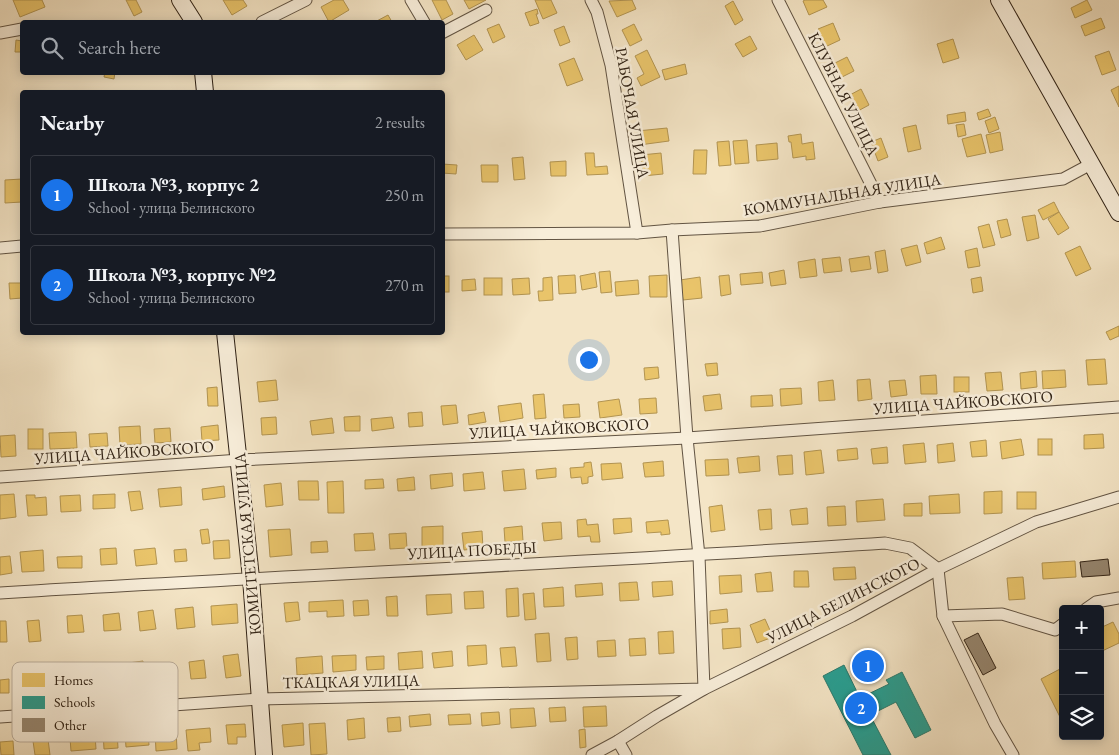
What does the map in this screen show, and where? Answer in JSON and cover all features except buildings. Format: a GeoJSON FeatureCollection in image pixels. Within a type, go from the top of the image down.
{"type":"FeatureCollection","features":[{"type":"Feature","properties":{"kind":"street"},"geometry":{"type":"LineString","coordinates":[[180,0],[193,20]]}},
{"type":"Feature","properties":{"kind":"street"},"geometry":{"type":"LineString","coordinates":[[266,20],[306,0]]}},
{"type":"Feature","properties":{"kind":"street"},"geometry":{"type":"LineString","coordinates":[[411,0],[423,20]]}},
{"type":"Feature","properties":{"kind":"street","name":"РАБОЧАЯ УЛИЦА"},"geometry":{"type":"LineString","coordinates":[[591,0],[597,12],[611,65],[637,234]]}},
{"type":"Feature","properties":{"kind":"street","name":"КЛУБНАЯ УЛИЦА"},"geometry":{"type":"LineString","coordinates":[[778,0],[880,202]]}},
{"type":"Feature","properties":{"kind":"street"},"geometry":{"type":"LineString","coordinates":[[999,0],[1119,213]]}},
{"type":"Feature","properties":{"kind":"street"},"geometry":{"type":"LineString","coordinates":[[445,31],[486,10]]}},
{"type":"Feature","properties":{"kind":"street"},"geometry":{"type":"LineString","coordinates":[[0,33],[20,29]]}},
{"type":"Feature","properties":{"kind":"street"},"geometry":{"type":"LineString","coordinates":[[203,75],[205,90]]}},
{"type":"Feature","properties":{"kind":"street","name":"КОММУНАЛЬНАЯ УЛИЦА"},"geometry":{"type":"LineString","coordinates":[[445,234],[637,234],[672,230],[760,226],[880,202],[1063,179],[1091,164]]}},
{"type":"Feature","properties":{"kind":"street"},"geometry":{"type":"LineString","coordinates":[[672,230],[687,438],[699,556],[704,689]]}},
{"type":"Feature","properties":{"kind":"street"},"geometry":{"type":"LineString","coordinates":[[0,248],[20,246]]}},
{"type":"Feature","properties":{"kind":"street","name":"КОМИТЕТСКАЯ УЛИЦА"},"geometry":{"type":"LineString","coordinates":[[225,335],[252,578],[264,755]]}},
{"type":"Feature","properties":{"kind":"street","name":"УЛИЦА ЧАЙКОВСКОГО"},"geometry":{"type":"LineString","coordinates":[[0,477],[240,460],[687,438],[1119,407]]}},
{"type":"Feature","properties":{"kind":"street","name":"УЛИЦА БЕЛИНСКОГО"},"geometry":{"type":"LineString","coordinates":[[592,755],[704,689],[852,616],[938,569],[1036,522],[1119,497]]}},
{"type":"Feature","properties":{"kind":"street","name":"УЛИЦА ПОБЕДЫ"},"geometry":{"type":"LineString","coordinates":[[0,593],[252,578],[699,556],[885,542],[910,548],[938,569]]}},
{"type":"Feature","properties":{"kind":"street"},"geometry":{"type":"LineString","coordinates":[[938,569],[942,616],[995,724],[1013,755]]}},
{"type":"Feature","properties":{"kind":"street"},"geometry":{"type":"LineString","coordinates":[[1092,605],[1096,602],[1119,598]]}},
{"type":"Feature","properties":{"kind":"street"},"geometry":{"type":"LineString","coordinates":[[942,616],[1002,614],[1055,630],[1059,627]]}},
{"type":"Feature","properties":{"kind":"street","name":"ТКАЦКАЯ УЛИЦА"},"geometry":{"type":"LineString","coordinates":[[178,705],[260,699],[704,689]]}},
{"type":"Feature","properties":{"kind":"street"},"geometry":{"type":"LineString","coordinates":[[618,741],[626,755]]}},
{"type":"Feature","properties":{"kind":"place","name":"Школа №3, корпус 2"},"geometry":{"type":"Point","coordinates":[868,666]}},
{"type":"Feature","properties":{"kind":"place","name":"Школа №3, корпус №2"},"geometry":{"type":"Point","coordinates":[861,708]}}]}
